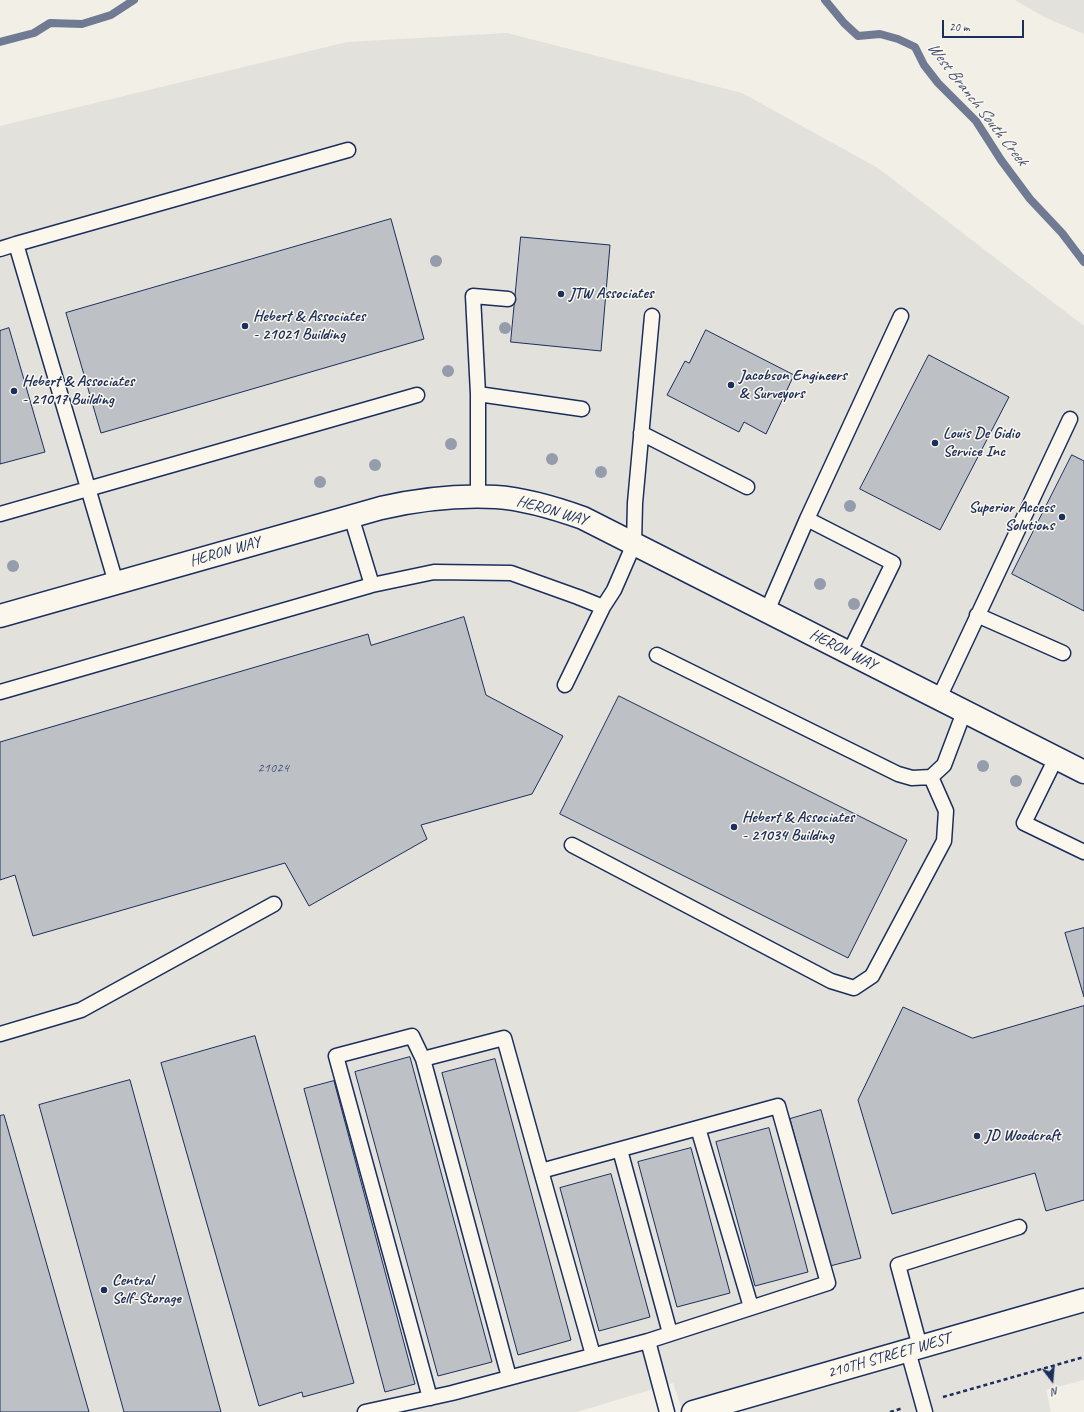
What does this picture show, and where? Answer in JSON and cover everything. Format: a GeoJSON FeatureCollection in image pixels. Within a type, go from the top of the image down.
{"type":"FeatureCollection","features":[{"type":"Feature","properties":{"kind":"street","name":"HERON WAY"},"geometry":{"type":"LineString","coordinates":[[0,616],[351,516],[410,501],[439,497],[498,497],[512,499],[556,509],[583,518],[1084,772]]}},
{"type":"Feature","properties":{"kind":"street","name":"210TH STREET WEST"},"geometry":{"type":"LineString","coordinates":[[693,1412],[1084,1300]]}},
{"type":"Feature","properties":{"kind":"lane"},"geometry":{"type":"LineString","coordinates":[[0,249],[348,150]]}},
{"type":"Feature","properties":{"kind":"lane"},"geometry":{"type":"LineString","coordinates":[[16,244],[116,583]]}},
{"type":"Feature","properties":{"kind":"lane"},"geometry":{"type":"LineString","coordinates":[[478,497],[478,394],[473,296],[508,299]]}},
{"type":"Feature","properties":{"kind":"lane"},"geometry":{"type":"LineString","coordinates":[[565,685],[603,607],[614,590],[634,544],[635,503],[652,316]]}},
{"type":"Feature","properties":{"kind":"lane"},"geometry":{"type":"LineString","coordinates":[[766,611],[901,316]]}},
{"type":"Feature","properties":{"kind":"lane"},"geometry":{"type":"LineString","coordinates":[[478,394],[582,409]]}},
{"type":"Feature","properties":{"kind":"lane"},"geometry":{"type":"LineString","coordinates":[[0,514],[417,395]]}},
{"type":"Feature","properties":{"kind":"lane"},"geometry":{"type":"LineString","coordinates":[[938,698],[1070,419]]}},
{"type":"Feature","properties":{"kind":"lane"},"geometry":{"type":"LineString","coordinates":[[641,433],[747,488]]}},
{"type":"Feature","properties":{"kind":"lane"},"geometry":{"type":"LineString","coordinates":[[351,516],[372,585]]}},
{"type":"Feature","properties":{"kind":"lane"},"geometry":{"type":"LineString","coordinates":[[807,519],[894,563],[849,653]]}},
{"type":"Feature","properties":{"kind":"lane"},"geometry":{"type":"LineString","coordinates":[[0,692],[372,585],[434,572],[511,573],[603,607]]}},
{"type":"Feature","properties":{"kind":"lane"},"geometry":{"type":"LineString","coordinates":[[977,615],[1063,653]]}},
{"type":"Feature","properties":{"kind":"lane"},"geometry":{"type":"LineString","coordinates":[[657,655],[898,774],[912,778],[930,777],[944,765],[964,712]]}},
{"type":"Feature","properties":{"kind":"lane"},"geometry":{"type":"LineString","coordinates":[[1056,758],[1024,823],[1084,852]]}},
{"type":"Feature","properties":{"kind":"lane"},"geometry":{"type":"LineString","coordinates":[[572,845],[831,981],[854,988],[872,976],[944,841],[946,811],[930,777]]}},
{"type":"Feature","properties":{"kind":"lane"},"geometry":{"type":"LineString","coordinates":[[0,1034],[81,1010],[274,904]]}},
{"type":"Feature","properties":{"kind":"lane"},"geometry":{"type":"LineString","coordinates":[[430,1398],[336,1056],[412,1036],[423,1059],[509,1378]]}},
{"type":"Feature","properties":{"kind":"lane"},"geometry":{"type":"LineString","coordinates":[[423,1059],[504,1038],[593,1355]]}},
{"type":"Feature","properties":{"kind":"lane"},"geometry":{"type":"LineString","coordinates":[[365,1412],[430,1398],[648,1341],[828,1283],[778,1106],[541,1171]]}},
{"type":"Feature","properties":{"kind":"lane"},"geometry":{"type":"LineString","coordinates":[[698,1128],[751,1307]]}},
{"type":"Feature","properties":{"kind":"lane"},"geometry":{"type":"LineString","coordinates":[[620,1150],[670,1333]]}},
{"type":"Feature","properties":{"kind":"lane"},"geometry":{"type":"LineString","coordinates":[[924,1407],[898,1265],[1019,1227]]}},
{"type":"Feature","properties":{"kind":"lane"},"geometry":{"type":"LineString","coordinates":[[648,1341],[667,1412]]}},
{"type":"Feature","properties":{"kind":"path"},"geometry":{"type":"LineString","coordinates":[[890,1412],[924,1407],[1084,1357]]}},
{"type":"Feature","properties":{"kind":"shaded area"},"geometry":{"type":"Polygon","coordinates":[[[1015,0],[1084,0],[1084,34],[1044,17],[1015,0]]]}},
{"type":"Feature","properties":{"kind":"shaded area"},"geometry":{"type":"Polygon","coordinates":[[[507,33],[742,93],[878,168],[1084,326],[1084,1380],[1046,1390],[1051,1412],[683,1412],[673,1383],[577,1412],[0,1412],[0,126],[347,42],[507,33]]]}},
{"type":"Feature","properties":{"kind":"building","name":"Hebert & Associates - 21021 Building"},"geometry":{"type":"Polygon","coordinates":[[[391,219],[424,339],[101,433],[66,313],[391,219]]]}},
{"type":"Feature","properties":{"kind":"building","name":"JTW Associates"},"geometry":{"type":"Polygon","coordinates":[[[521,237],[610,245],[601,351],[511,342],[521,237]]]}},
{"type":"Feature","properties":{"kind":"building","name":"Hebert & Associates - 21017 Building"},"geometry":{"type":"Polygon","coordinates":[[[9,328],[45,452],[0,464],[0,331],[9,328]]]}},
{"type":"Feature","properties":{"kind":"building","name":"Jacobson Engineers & Surveyors"},"geometry":{"type":"Polygon","coordinates":[[[706,330],[794,375],[766,434],[744,422],[739,432],[667,395],[685,361],[689,363],[706,330]]]}},
{"type":"Feature","properties":{"kind":"building","name":"Louis De Gidio Service Inc"},"geometry":{"type":"Polygon","coordinates":[[[929,355],[1009,397],[940,530],[860,489],[929,355]]]}},
{"type":"Feature","properties":{"kind":"building","name":"Superior Access Solutions"},"geometry":{"type":"Polygon","coordinates":[[[1072,455],[1084,461],[1084,611],[1012,574],[1072,455]]]}},
{"type":"Feature","properties":{"kind":"building"},"geometry":{"type":"Polygon","coordinates":[[[464,617],[486,695],[563,736],[532,794],[421,825],[427,839],[309,906],[285,863],[33,936],[15,875],[0,880],[0,742],[368,634],[371,645],[464,617]]]}},
{"type":"Feature","properties":{"kind":"building","name":"Hebert & Associates - 21034 Building"},"geometry":{"type":"Polygon","coordinates":[[[619,696],[907,840],[848,958],[560,814],[619,696]]]}},
{"type":"Feature","properties":{"kind":"building"},"geometry":{"type":"Polygon","coordinates":[[[1084,928],[1084,997],[1065,933],[1084,928]]]}},
{"type":"Feature","properties":{"kind":"building","name":"JD Woodcraft"},"geometry":{"type":"Polygon","coordinates":[[[1084,1006],[1084,1200],[1046,1211],[1035,1173],[892,1214],[858,1100],[903,1007],[972,1038],[1084,1006]]]}},
{"type":"Feature","properties":{"kind":"building"},"geometry":{"type":"Polygon","coordinates":[[[255,1036],[354,1383],[303,1397],[302,1392],[259,1406],[161,1063],[255,1036]]]}},
{"type":"Feature","properties":{"kind":"building"},"geometry":{"type":"Polygon","coordinates":[[[410,1057],[492,1362],[438,1376],[355,1072],[410,1057]]]}},
{"type":"Feature","properties":{"kind":"building"},"geometry":{"type":"Polygon","coordinates":[[[495,1059],[571,1340],[518,1355],[442,1073],[495,1059]]]}},
{"type":"Feature","properties":{"kind":"building"},"geometry":{"type":"Polygon","coordinates":[[[130,1080],[221,1412],[124,1412],[39,1105],[130,1080]]]}},
{"type":"Feature","properties":{"kind":"building"},"geometry":{"type":"Polygon","coordinates":[[[334,1081],[415,1384],[385,1392],[304,1089],[334,1081]]]}},
{"type":"Feature","properties":{"kind":"building"},"geometry":{"type":"Polygon","coordinates":[[[821,1110],[861,1258],[830,1266],[790,1119],[821,1110]]]}},
{"type":"Feature","properties":{"kind":"building"},"geometry":{"type":"Polygon","coordinates":[[[4,1115],[89,1412],[0,1412],[0,1116],[4,1115]]]}},
{"type":"Feature","properties":{"kind":"building"},"geometry":{"type":"Polygon","coordinates":[[[769,1128],[808,1272],[755,1286],[716,1142],[769,1128]]]}},
{"type":"Feature","properties":{"kind":"building"},"geometry":{"type":"Polygon","coordinates":[[[691,1148],[730,1293],[677,1307],[638,1162],[691,1148]]]}},
{"type":"Feature","properties":{"kind":"building"},"geometry":{"type":"Polygon","coordinates":[[[611,1174],[650,1317],[599,1331],[560,1188],[611,1174]]]}},
{"type":"Feature","properties":{"kind":"waterway","name":"West Branch South Creek"},"geometry":{"type":"LineString","coordinates":[[0,42],[34,33],[50,23],[82,24],[111,15],[134,0]]}},
{"type":"Feature","properties":{"kind":"waterway","name":"West Branch South Creek"},"geometry":{"type":"LineString","coordinates":[[825,0],[844,23],[858,36],[880,34],[898,39],[915,47],[924,65],[938,83],[976,121],[1001,160],[1030,199],[1062,233],[1084,262]]}},
{"type":"Feature","properties":{"kind":"place","name":"JTW Associates"},"geometry":{"type":"Point","coordinates":[561,294]}},
{"type":"Feature","properties":{"kind":"place","name":"Hebert & Associates - 21021 Building"},"geometry":{"type":"Point","coordinates":[245,326]}},
{"type":"Feature","properties":{"kind":"place","name":"Jacobson Engineers & Surveyors"},"geometry":{"type":"Point","coordinates":[731,385]}},
{"type":"Feature","properties":{"kind":"place","name":"Hebert & Associates - 21017 Building"},"geometry":{"type":"Point","coordinates":[14,391]}},
{"type":"Feature","properties":{"kind":"place","name":"Louis De Gidio Service Inc"},"geometry":{"type":"Point","coordinates":[935,443]}},
{"type":"Feature","properties":{"kind":"place","name":"Superior Access Solutions"},"geometry":{"type":"Point","coordinates":[1062,517]}},
{"type":"Feature","properties":{"kind":"place","name":"Hebert & Associates - 21034 Building"},"geometry":{"type":"Point","coordinates":[734,827]}},
{"type":"Feature","properties":{"kind":"place","name":"JD Woodcraft"},"geometry":{"type":"Point","coordinates":[977,1136]}},
{"type":"Feature","properties":{"kind":"place","name":"Central Self-Storage"},"geometry":{"type":"Point","coordinates":[104,1290]}}]}
